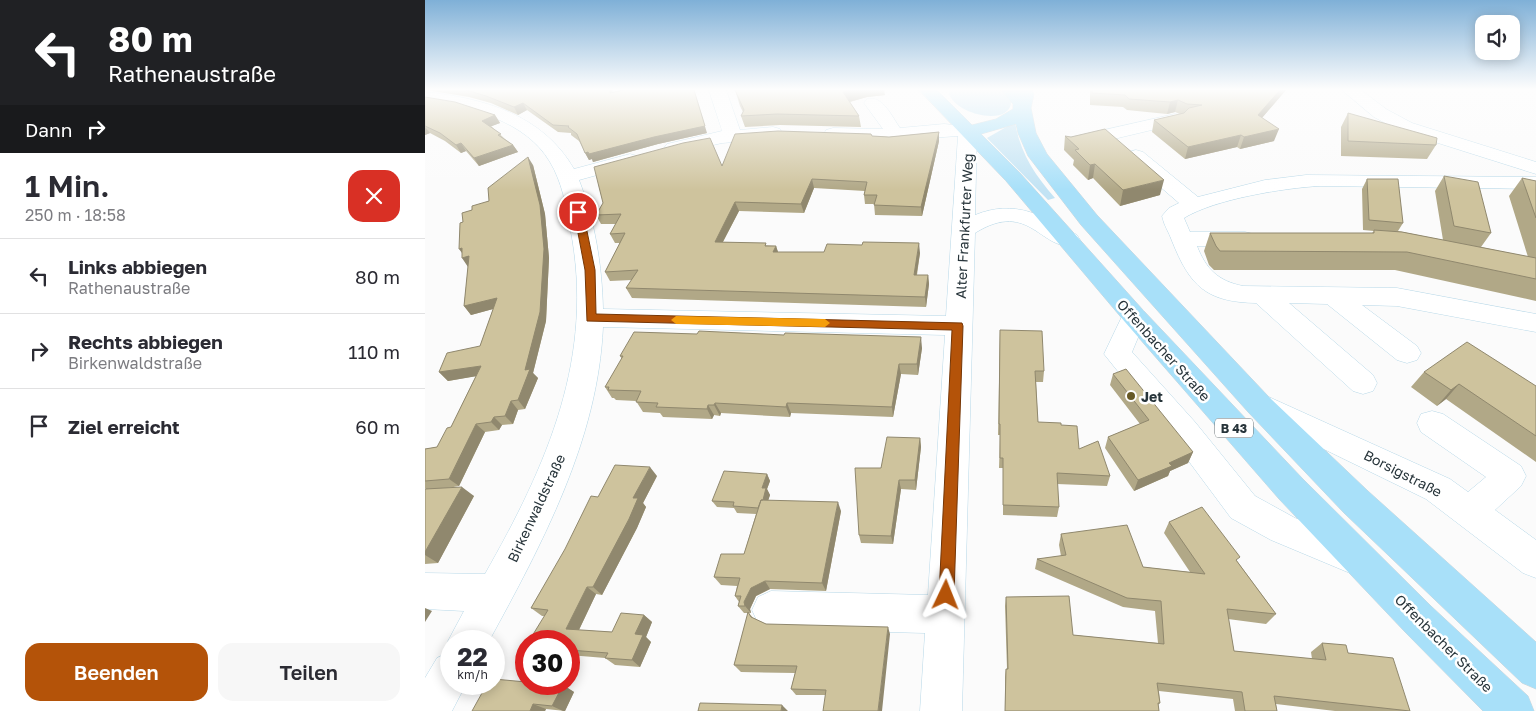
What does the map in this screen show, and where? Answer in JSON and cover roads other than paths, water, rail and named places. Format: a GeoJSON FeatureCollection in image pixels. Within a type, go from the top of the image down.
{"type":"FeatureCollection","features":[{"type":"Feature","properties":{"kind":"main road","name":"Offenbacher Straße"},"geometry":{"type":"LineString","coordinates":[[961,123],[1013,177],[1134,316],[1291,489],[1513,711]]}},
{"type":"Feature","properties":{"kind":"main road"},"geometry":{"type":"LineString","coordinates":[[968,131],[996,123]]}},
{"type":"Feature","properties":{"kind":"main road","name":"B 43"},"geometry":{"type":"LineString","coordinates":[[1024,123],[1033,147],[1060,186],[1258,404],[1363,508],[1536,669]]}},
{"type":"Feature","properties":{"kind":"street","name":"Birkenwaldstraße"},"geometry":{"type":"LineString","coordinates":[[474,630],[544,496],[565,445],[574,418],[584,375],[591,318],[587,252],[569,177],[549,148],[532,131],[519,123]]}},
{"type":"Feature","properties":{"kind":"street"},"geometry":{"type":"LineString","coordinates":[[729,123],[733,136]]}},
{"type":"Feature","properties":{"kind":"street"},"geometry":{"type":"LineString","coordinates":[[887,123],[895,134]]}},
{"type":"Feature","properties":{"kind":"street"},"geometry":{"type":"LineString","coordinates":[[1069,144],[1157,123]]}},
{"type":"Feature","properties":{"kind":"street"},"geometry":{"type":"LineString","coordinates":[[1397,123],[1536,168]]}},
{"type":"Feature","properties":{"kind":"street"},"geometry":{"type":"LineString","coordinates":[[818,133],[895,134],[944,130],[968,131]]}},
{"type":"Feature","properties":{"kind":"street","name":"Alter Frankfurter Weg"},"geometry":{"type":"LineString","coordinates":[[941,711],[968,131]]}},
{"type":"Feature","properties":{"kind":"street"},"geometry":{"type":"LineString","coordinates":[[569,177],[654,153],[733,136],[791,133]]}},
{"type":"Feature","properties":{"kind":"street"},"geometry":{"type":"LineString","coordinates":[[1110,134],[1194,205]]}},
{"type":"Feature","properties":{"kind":"street"},"geometry":{"type":"LineString","coordinates":[[1536,183],[1297,181],[1257,187],[1194,205],[1173,216],[1175,226],[1183,239],[1196,272],[1205,281],[1218,289],[1229,292],[1262,294],[1397,297],[1536,324]]}},
{"type":"Feature","properties":{"kind":"street"},"geometry":{"type":"LineString","coordinates":[[964,230],[987,216],[1011,214],[1031,219],[1069,240]]}},
{"type":"Feature","properties":{"kind":"street"},"geometry":{"type":"LineString","coordinates":[[1183,239],[1263,239]]}},
{"type":"Feature","properties":{"kind":"street"},"geometry":{"type":"LineString","coordinates":[[1262,294],[1363,383]]}},
{"type":"Feature","properties":{"kind":"street"},"geometry":{"type":"LineString","coordinates":[[1332,295],[1407,353]]}},
{"type":"Feature","properties":{"kind":"street"},"geometry":{"type":"LineString","coordinates":[[1134,316],[1118,354],[1184,431],[1243,507],[1283,529],[1361,560]]}},
{"type":"Feature","properties":{"kind":"street"},"geometry":{"type":"LineString","coordinates":[[591,318],[958,326]]}},
{"type":"Feature","properties":{"kind":"street","name":"Borsigstraße"},"geometry":{"type":"LineString","coordinates":[[1258,404],[1414,476],[1438,489],[1536,561]]}},
{"type":"Feature","properties":{"kind":"street"},"geometry":{"type":"LineString","coordinates":[[1433,423],[1510,476],[1470,511]]}},
{"type":"Feature","properties":{"kind":"street"},"geometry":{"type":"LineString","coordinates":[[425,591],[495,593]]}},
{"type":"Feature","properties":{"kind":"street"},"geometry":{"type":"LineString","coordinates":[[771,610],[945,614]]}},
{"type":"Feature","properties":{"kind":"street"},"geometry":{"type":"LineString","coordinates":[[429,711],[440,692]]}},
{"type":"Feature","properties":{"kind":"place","name":"Jet"},"geometry":{"type":"Point","coordinates":[1131,396]}}]}
